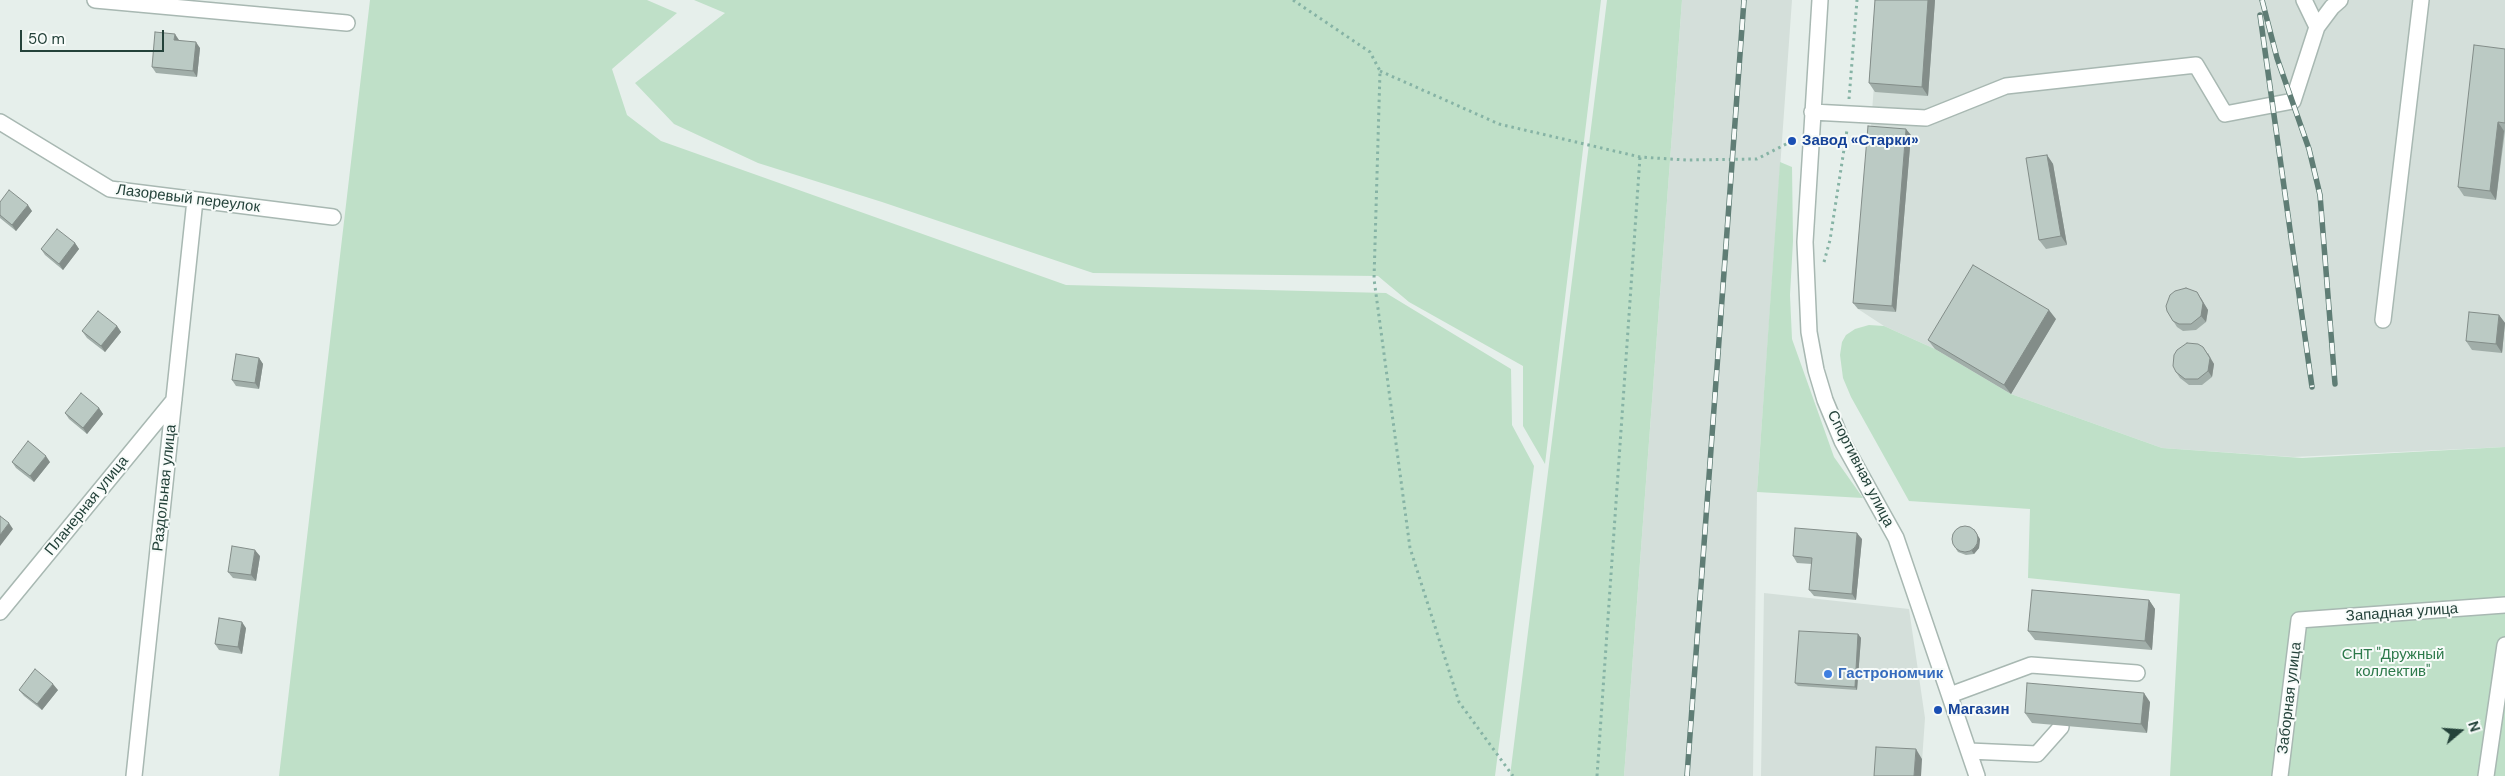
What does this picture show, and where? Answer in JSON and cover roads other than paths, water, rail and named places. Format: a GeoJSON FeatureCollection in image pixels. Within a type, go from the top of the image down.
{"type":"FeatureCollection","features":[{"type":"Feature","properties":{"kind":"street"},"geometry":{"type":"LineString","coordinates":[[95,0],[347,23]]}},
{"type":"Feature","properties":{"kind":"street","name":"Спортивная улица"},"geometry":{"type":"LineString","coordinates":[[1820,0],[1805,242],[1809,332],[1816,370],[1825,400],[1842,441],[1896,538],[1977,776]]}},
{"type":"Feature","properties":{"kind":"street"},"geometry":{"type":"LineString","coordinates":[[2304,0],[2317,27]]}},
{"type":"Feature","properties":{"kind":"street"},"geometry":{"type":"LineString","coordinates":[[1812,112],[1926,118],[2006,86],[2196,66],[2225,114],[2293,101],[2317,27],[2332,6],[2340,0]]}},
{"type":"Feature","properties":{"kind":"street"},"geometry":{"type":"LineString","coordinates":[[2383,320],[2421,0]]}},
{"type":"Feature","properties":{"kind":"street","name":"Лазоревый переулок"},"geometry":{"type":"LineString","coordinates":[[0,122],[110,190],[333,217]]}},
{"type":"Feature","properties":{"kind":"street","name":"Раздольная улица"},"geometry":{"type":"LineString","coordinates":[[134,776],[195,200]]}},
{"type":"Feature","properties":{"kind":"street","name":"Планерная улица"},"geometry":{"type":"LineString","coordinates":[[0,612],[174,400]]}},
{"type":"Feature","properties":{"kind":"street","name":"Западная улица"},"geometry":{"type":"LineString","coordinates":[[2299,620],[2505,605]]}},
{"type":"Feature","properties":{"kind":"street","name":"Заборная улица"},"geometry":{"type":"LineString","coordinates":[[2280,776],[2299,620]]}},
{"type":"Feature","properties":{"kind":"street"},"geometry":{"type":"LineString","coordinates":[[2486,776],[2505,645]]}},
{"type":"Feature","properties":{"kind":"street"},"geometry":{"type":"LineString","coordinates":[[1950,695],[2031,665],[2137,673]]}},
{"type":"Feature","properties":{"kind":"street"},"geometry":{"type":"LineString","coordinates":[[1969,751],[2037,754],[2061,727]]}},
{"type":"Feature","properties":{"kind":"railway"},"geometry":{"type":"LineString","coordinates":[[1687,776],[1744,0]]}},
{"type":"Feature","properties":{"kind":"railway"},"geometry":{"type":"LineString","coordinates":[[2262,0],[2277,58],[2309,149],[2320,195],[2335,384]]}},
{"type":"Feature","properties":{"kind":"railway"},"geometry":{"type":"LineString","coordinates":[[2260,15],[2312,387]]}},
{"type":"Feature","properties":{"kind":"place","name":"Завод «Старки»"},"geometry":{"type":"Point","coordinates":[1792,141]}},
{"type":"Feature","properties":{"kind":"place","name":"Гастрономчик"},"geometry":{"type":"Point","coordinates":[1828,674]}},
{"type":"Feature","properties":{"kind":"place","name":"Магазин"},"geometry":{"type":"Point","coordinates":[1938,710]}},
{"type":"Feature","properties":{"kind":"park label","name":"СНТ \"Дружный коллектив\""},"geometry":{"type":"Point","coordinates":[2393,664]}}]}
